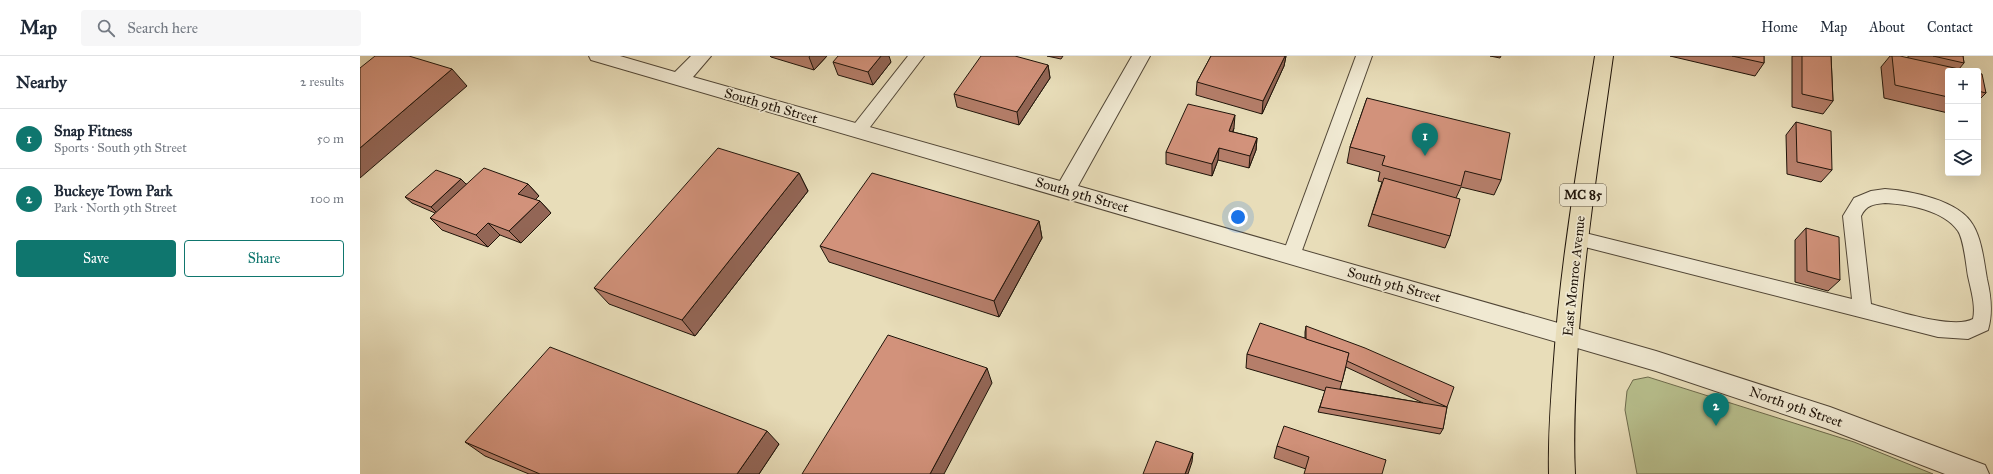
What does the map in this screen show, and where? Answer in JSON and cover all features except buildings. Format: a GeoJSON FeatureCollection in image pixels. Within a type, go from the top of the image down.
{"type":"FeatureCollection","features":[{"type":"Feature","properties":{"kind":"main road","name":"East Monroe Avenue"},"geometry":{"type":"LineString","coordinates":[[1562,474],[1561,448],[1567,334],[1576,238],[1604,56]]}},
{"type":"Feature","properties":{"kind":"street","name":"South 9th Street"},"geometry":{"type":"LineString","coordinates":[[598,56],[1567,334]]}},
{"type":"Feature","properties":{"kind":"street"},"geometry":{"type":"LineString","coordinates":[[679,79],[702,56]]}},
{"type":"Feature","properties":{"kind":"street"},"geometry":{"type":"LineString","coordinates":[[1065,190],[1141,56]]}},
{"type":"Feature","properties":{"kind":"street","name":"North 9th Street"},"geometry":{"type":"LineString","coordinates":[[1567,334],[1774,398],[1976,474]]}},
{"type":"Feature","properties":{"kind":"lane"},"geometry":{"type":"LineString","coordinates":[[858,131],[916,56]]}},
{"type":"Feature","properties":{"kind":"lane"},"geometry":{"type":"LineString","coordinates":[[1291,256],[1364,56]]}},
{"type":"Feature","properties":{"kind":"lane"},"geometry":{"type":"LineString","coordinates":[[1576,238],[1862,311],[1938,329],[1968,331],[1981,324],[1984,310],[1967,229],[1950,214],[1927,202],[1899,197],[1875,197],[1860,203],[1852,216],[1862,311]]}},
{"type":"Feature","properties":{"kind":"green space"},"geometry":{"type":"Polygon","coordinates":[[[1648,377],[1854,442],[1933,474],[1637,474],[1625,410],[1627,391],[1633,380],[1648,377]]]}},
{"type":"Feature","properties":{"kind":"place","name":"Snap Fitness"},"geometry":{"type":"Point","coordinates":[1425,156]}},
{"type":"Feature","properties":{"kind":"place","name":"Buckeye Town Park"},"geometry":{"type":"Point","coordinates":[1716,426]}}]}
